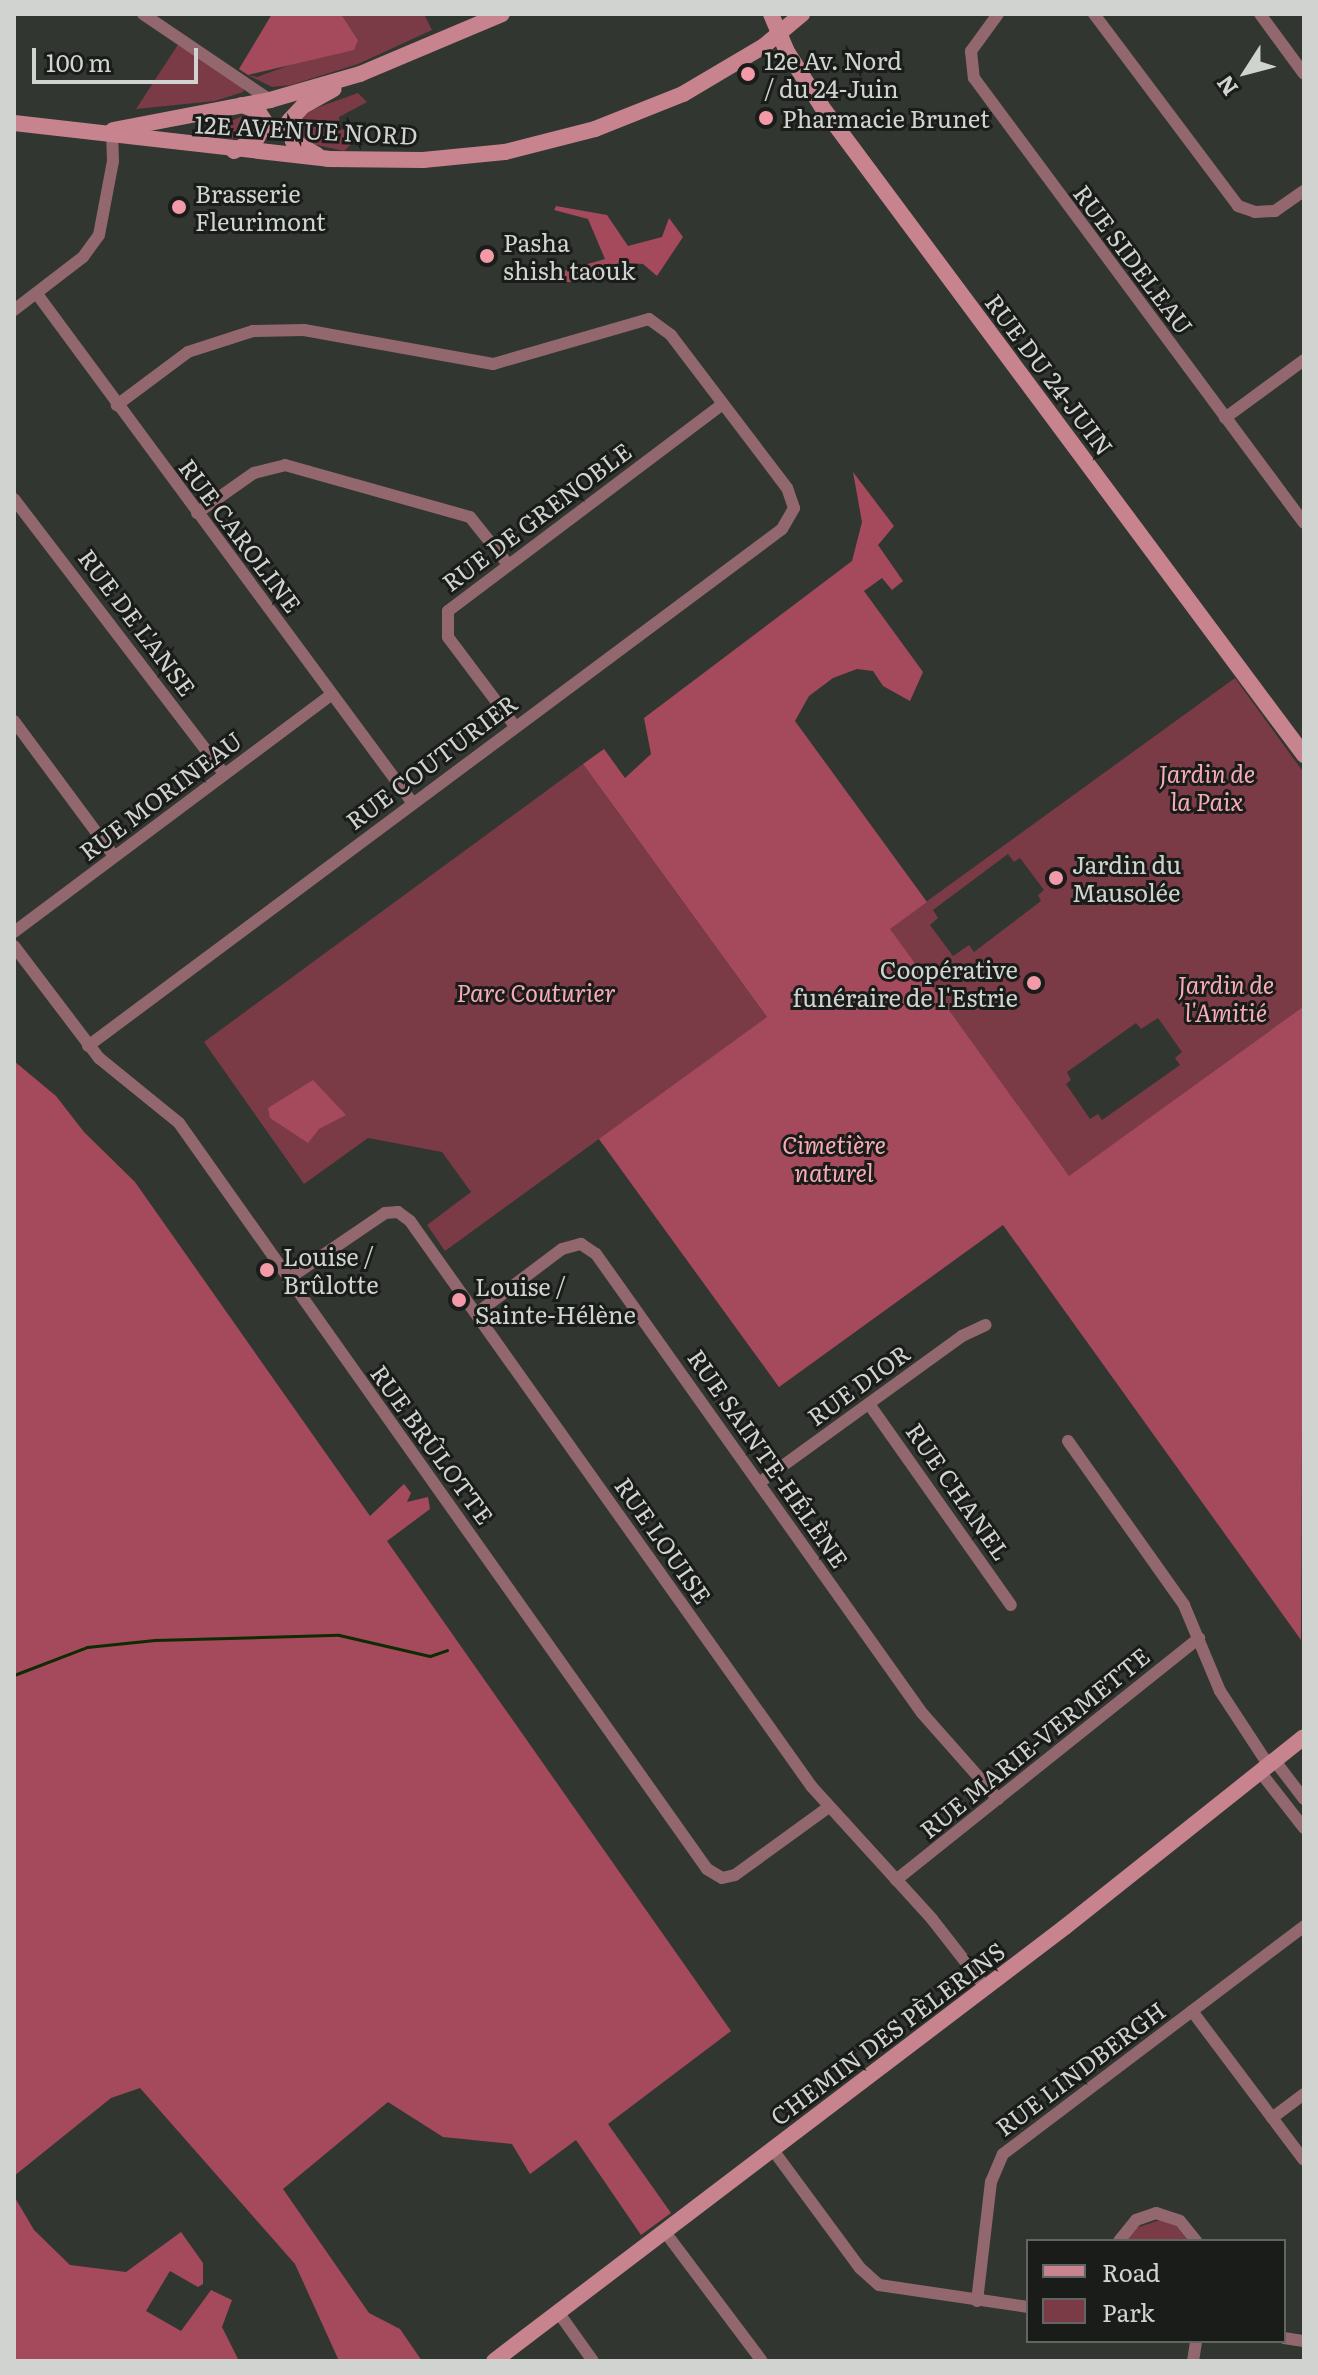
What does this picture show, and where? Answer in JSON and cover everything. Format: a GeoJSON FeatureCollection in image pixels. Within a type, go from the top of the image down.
{"type":"FeatureCollection","features":[{"type":"Feature","properties":{"kind":"street"},"geometry":{"type":"LineString","coordinates":[[143,14],[270,100]]}},
{"type":"Feature","properties":{"kind":"street"},"geometry":{"type":"LineString","coordinates":[[328,159],[298,146],[290,135],[289,121],[303,106],[360,74],[502,14]]}},
{"type":"Feature","properties":{"kind":"street","name":"RUE DU 24-JUIN"},"geometry":{"type":"LineString","coordinates":[[771,14],[779,35],[846,140],[1304,755]]}},
{"type":"Feature","properties":{"kind":"street","name":"12E AVENUE NORD"},"geometry":{"type":"LineString","coordinates":[[14,123],[112,130],[153,143],[328,159],[423,160],[549,143],[683,94],[779,35],[802,14]]}},
{"type":"Feature","properties":{"kind":"street","name":"RUE SIDELEAU"},"geometry":{"type":"LineString","coordinates":[[998,14],[971,51],[974,78],[1304,523]]}},
{"type":"Feature","properties":{"kind":"street"},"geometry":{"type":"LineString","coordinates":[[1094,14],[1238,206],[1255,212],[1275,211],[1304,191]]}},
{"type":"Feature","properties":{"kind":"street"},"geometry":{"type":"LineString","coordinates":[[1260,14],[1304,74]]}},
{"type":"Feature","properties":{"kind":"street"},"geometry":{"type":"LineString","coordinates":[[14,310],[83,257],[99,235],[112,171],[112,130],[270,100],[360,74]]}},
{"type":"Feature","properties":{"kind":"street"},"geometry":{"type":"LineString","coordinates":[[233,151],[263,131],[263,117],[242,105]]}},
{"type":"Feature","properties":{"kind":"street","name":"RUE CAROLINE"},"geometry":{"type":"LineString","coordinates":[[37,294],[412,802]]}},
{"type":"Feature","properties":{"kind":"street"},"geometry":{"type":"LineString","coordinates":[[117,405],[188,352],[253,331],[304,330],[493,364],[649,319],[671,335],[723,404]]}},
{"type":"Feature","properties":{"kind":"street"},"geometry":{"type":"LineString","coordinates":[[1225,418],[1304,360]]}},
{"type":"Feature","properties":{"kind":"street","name":"RUE COUTURIER"},"geometry":{"type":"LineString","coordinates":[[88,1046],[514,725],[782,529],[794,508],[787,488],[723,404]]}},
{"type":"Feature","properties":{"kind":"street","name":"RUE DE GRENOBLE"},"geometry":{"type":"LineString","coordinates":[[514,725],[445,627],[457,601],[723,404]]}},
{"type":"Feature","properties":{"kind":"street"},"geometry":{"type":"LineString","coordinates":[[197,513],[254,473],[285,465],[470,517],[507,563]]}},
{"type":"Feature","properties":{"kind":"street","name":"RUE DE L'ANSE"},"geometry":{"type":"LineString","coordinates":[[14,499],[224,774]]}},
{"type":"Feature","properties":{"kind":"street","name":"RUE MORINEAU"},"geometry":{"type":"LineString","coordinates":[[14,932],[332,694]]}},
{"type":"Feature","properties":{"kind":"street"},"geometry":{"type":"LineString","coordinates":[[14,721],[114,856]]}},
{"type":"Feature","properties":{"kind":"street","name":"RUE BRÛLOTTE"},"geometry":{"type":"LineString","coordinates":[[14,946],[88,1046],[179,1123],[707,1869],[722,1878],[735,1875],[829,1807]]}},
{"type":"Feature","properties":{"kind":"street","name":"RUE LOUISE"},"geometry":{"type":"LineString","coordinates":[[288,1279],[385,1213],[398,1212],[415,1227],[829,1807],[896,1880],[986,1988]]}},
{"type":"Feature","properties":{"kind":"street","name":"RUE SAINTE-HÉLÈNE"},"geometry":{"type":"LineString","coordinates":[[477,1313],[562,1249],[590,1248],[922,1713],[998,1799]]}},
{"type":"Feature","properties":{"kind":"street","name":"RUE DIOR"},"geometry":{"type":"LineString","coordinates":[[759,1483],[986,1325]]}},
{"type":"Feature","properties":{"kind":"street","name":"RUE CHANEL"},"geometry":{"type":"LineString","coordinates":[[869,1404],[1011,1605]]}},
{"type":"Feature","properties":{"kind":"street"},"geometry":{"type":"LineString","coordinates":[[1068,1441],[1179,1598],[1227,1703],[1304,1828]]}},
{"type":"Feature","properties":{"kind":"street","name":"RUE MARIE-VERMETTE"},"geometry":{"type":"LineString","coordinates":[[896,1880],[1199,1638]]}},
{"type":"Feature","properties":{"kind":"street","name":"CHEMIN DES PÈLERINS"},"geometry":{"type":"LineString","coordinates":[[494,2361],[986,1988],[1304,1737]]}},
{"type":"Feature","properties":{"kind":"street"},"geometry":{"type":"LineString","coordinates":[[1268,1766],[1304,1799]]}},
{"type":"Feature","properties":{"kind":"street","name":"RUE LINDBERGH"},"geometry":{"type":"LineString","coordinates":[[977,2301],[991,2182],[1003,2154],[1304,1926]]}},
{"type":"Feature","properties":{"kind":"street"},"geometry":{"type":"LineString","coordinates":[[1192,2011],[1304,2160]]}},
{"type":"Feature","properties":{"kind":"street"},"geometry":{"type":"LineString","coordinates":[[1272,2118],[1304,2094]]}},
{"type":"Feature","properties":{"kind":"street"},"geometry":{"type":"LineString","coordinates":[[773,2150],[869,2278],[889,2290],[1026,2307]]}},
{"type":"Feature","properties":{"kind":"street"},"geometry":{"type":"LineString","coordinates":[[1121,2239],[1136,2220],[1156,2213],[1180,2221],[1194,2239]]}},
{"type":"Feature","properties":{"kind":"street"},"geometry":{"type":"LineString","coordinates":[[665,2232],[762,2361]]}},
{"type":"Feature","properties":{"kind":"street"},"geometry":{"type":"LineString","coordinates":[[558,2312],[593,2361]]}},
{"type":"Feature","properties":{"kind":"green space"},"geometry":{"type":"Polygon","coordinates":[[[272,14],[341,14],[358,40],[354,50],[248,75],[239,69],[272,14]]]}},
{"type":"Feature","properties":{"kind":"green space"},"geometry":{"type":"Polygon","coordinates":[[[341,14],[424,14],[432,30],[358,64],[291,85],[272,87],[248,75],[257,77],[358,40],[341,14]]]}},
{"type":"Feature","properties":{"kind":"green space"},"geometry":{"type":"Polygon","coordinates":[[[179,43],[244,88],[243,92],[215,101],[136,109],[179,43]]]}},
{"type":"Feature","properties":{"kind":"green space"},"geometry":{"type":"Polygon","coordinates":[[[358,93],[367,102],[339,117],[340,128],[358,138],[344,151],[299,141],[296,120],[305,112],[358,93]]]}},
{"type":"Feature","properties":{"kind":"green space"},"geometry":{"type":"Polygon","coordinates":[[[243,116],[256,121],[258,129],[248,140],[212,137],[206,131],[243,116]]]}},
{"type":"Feature","properties":{"kind":"green space"},"geometry":{"type":"Polygon","coordinates":[[[556,206],[607,215],[628,246],[662,237],[669,218],[683,237],[657,276],[643,264],[628,263],[601,282],[566,282],[560,272],[605,259],[588,219],[554,210],[556,206]]]}},
{"type":"Feature","properties":{"kind":"green space","name":"Cimetière naturel"},"geometry":{"type":"Polygon","coordinates":[[[853,472],[894,526],[878,545],[903,581],[892,590],[882,578],[864,591],[923,672],[910,701],[883,686],[873,671],[857,669],[833,678],[809,696],[795,721],[927,902],[890,929],[1069,1176],[1304,1006],[1301,1640],[1003,1225],[779,1387],[599,1139],[767,1017],[583,764],[604,749],[625,778],[651,754],[644,718],[852,561],[862,522],[853,472]]]}},
{"type":"Feature","properties":{"kind":"green space"},"geometry":{"type":"Polygon","coordinates":[[[1235,678],[1304,773],[1304,1006],[779,1387],[599,1139],[445,1251],[427,1225],[471,1192],[442,1152],[368,1138],[304,1184],[204,1042],[583,764],[767,1017],[1235,678]],[[1008,854],[933,910],[938,918],[930,925],[953,956],[969,945],[974,952],[1041,901],[1038,895],[1044,890],[1020,858],[1014,862],[1008,854]],[[1158,1018],[1141,1029],[1136,1023],[1067,1072],[1071,1080],[1066,1084],[1090,1119],[1098,1114],[1102,1120],[1180,1065],[1175,1058],[1182,1052],[1158,1018]]]}},
{"type":"Feature","properties":{"kind":"green space"},"geometry":{"type":"Polygon","coordinates":[[[14,1061],[56,1096],[84,1132],[135,1182],[370,1516],[404,1484],[411,1493],[407,1502],[428,1497],[430,1509],[387,1541],[731,2031],[608,2124],[671,2213],[641,2235],[576,2140],[530,2174],[512,2144],[443,2137],[388,2102],[283,2189],[369,2313],[400,2329],[422,2361],[339,2361],[295,2264],[140,2088],[111,2098],[14,2176],[14,1061]]]}},
{"type":"Feature","properties":{"kind":"green space"},"geometry":{"type":"Polygon","coordinates":[[[313,1080],[346,1115],[319,1129],[308,1143],[270,1118],[268,1108],[313,1080]]]}},
{"type":"Feature","properties":{"kind":"green space"},"geometry":{"type":"Polygon","coordinates":[[[14,2196],[34,2230],[70,2265],[126,2272],[181,2232],[203,2263],[203,2284],[198,2287],[170,2271],[146,2311],[181,2331],[211,2290],[232,2300],[222,2327],[239,2361],[14,2361],[14,2196]]]}},
{"type":"Feature","properties":{"kind":"green space"},"geometry":{"type":"Polygon","coordinates":[[[1160,2220],[1176,2226],[1186,2239],[1127,2239],[1136,2228],[1160,2220]]]}},
{"type":"Feature","properties":{"kind":"waterway"},"geometry":{"type":"LineString","coordinates":[[14,1675],[87,1647],[155,1640],[339,1635],[430,1656],[447,1650]]}},
{"type":"Feature","properties":{"kind":"place","name":"12e Av. Nord / du 24-Juin"},"geometry":{"type":"Point","coordinates":[748,74]}},
{"type":"Feature","properties":{"kind":"place","name":"Pharmacie Brunet"},"geometry":{"type":"Point","coordinates":[766,118]}},
{"type":"Feature","properties":{"kind":"place","name":"Brasserie Fleurimont"},"geometry":{"type":"Point","coordinates":[179,207]}},
{"type":"Feature","properties":{"kind":"place","name":"Pasha shish taouk"},"geometry":{"type":"Point","coordinates":[487,256]}},
{"type":"Feature","properties":{"kind":"place","name":"Jardin du Mausolée"},"geometry":{"type":"Point","coordinates":[1056,878]}},
{"type":"Feature","properties":{"kind":"place","name":"Coopérative funéraire de l'Estrie"},"geometry":{"type":"Point","coordinates":[1034,983]}},
{"type":"Feature","properties":{"kind":"place","name":"Louise / Brûlotte"},"geometry":{"type":"Point","coordinates":[267,1270]}},
{"type":"Feature","properties":{"kind":"place","name":"Louise / Sainte-Hélène"},"geometry":{"type":"Point","coordinates":[459,1300]}},
{"type":"Feature","properties":{"kind":"park label","name":"Jardin de la Paix"},"geometry":{"type":"Point","coordinates":[1207,787]}},
{"type":"Feature","properties":{"kind":"park label","name":"Parc Couturier"},"geometry":{"type":"Point","coordinates":[536,992]}},
{"type":"Feature","properties":{"kind":"park label","name":"Jardin de l'Amitié"},"geometry":{"type":"Point","coordinates":[1226,998]}}]}
